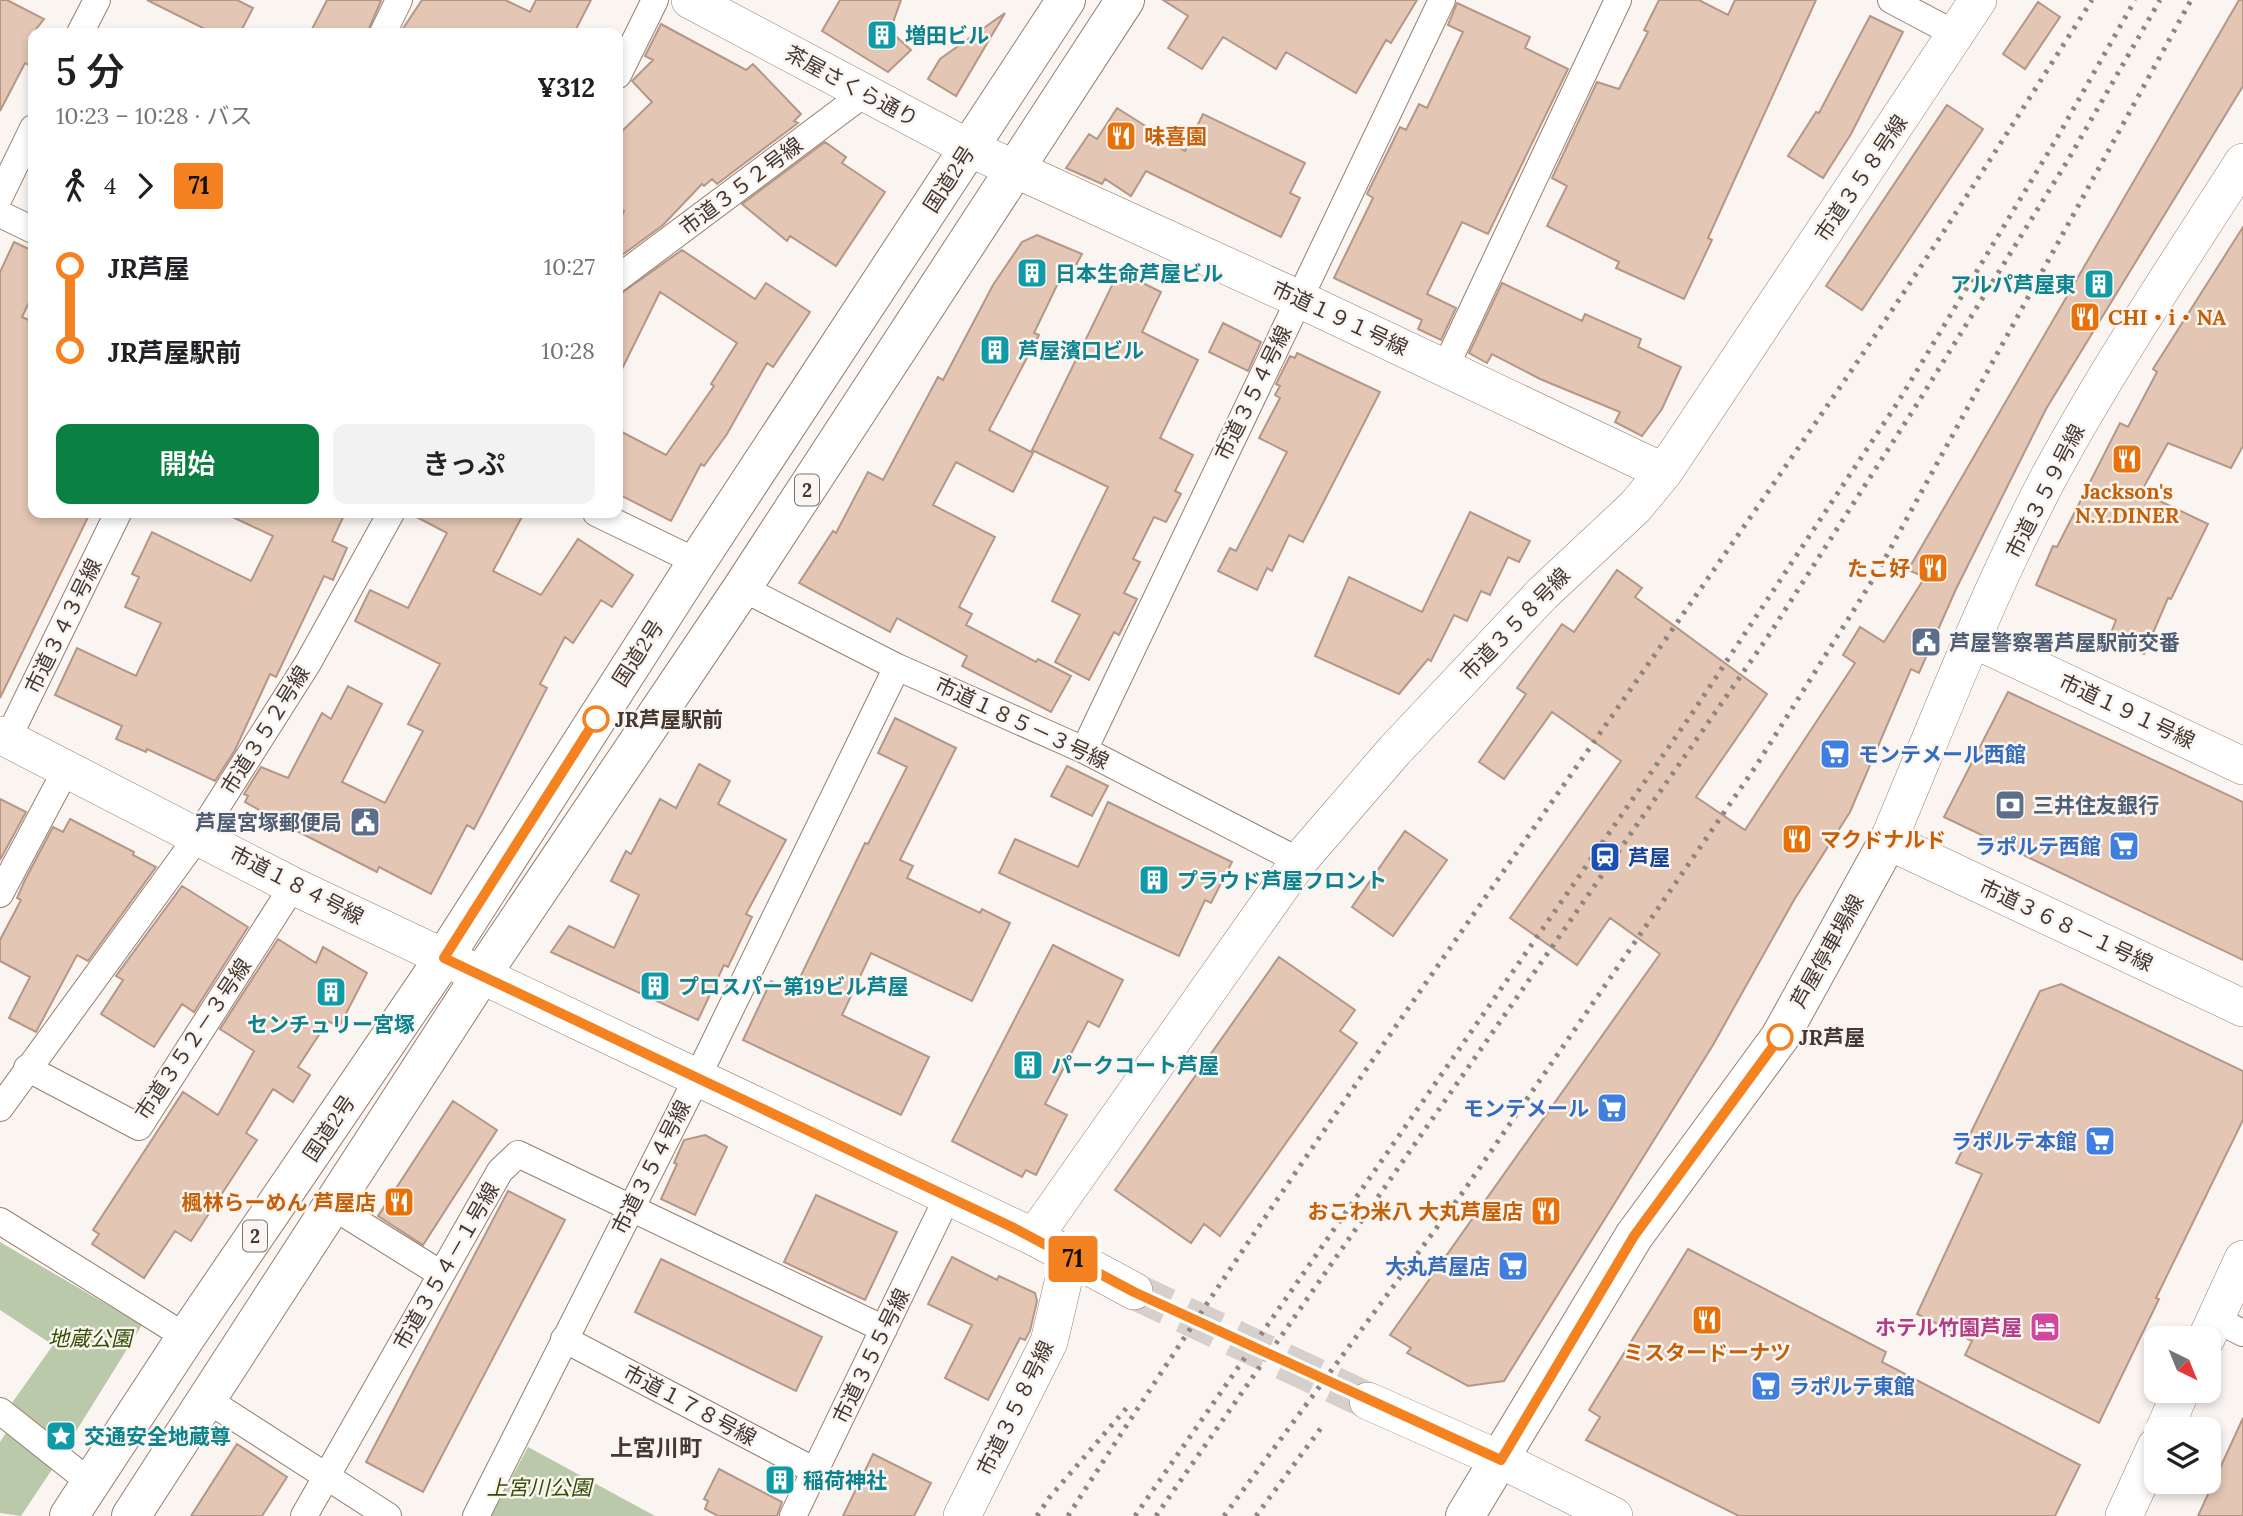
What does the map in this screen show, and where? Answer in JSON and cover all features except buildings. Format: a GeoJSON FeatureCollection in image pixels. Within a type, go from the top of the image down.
{"type":"FeatureCollection","features":[{"type":"Feature","properties":{"kind":"main road","name":"国道2号"},"geometry":{"type":"LineString","coordinates":[[69,1516],[186,1337],[444,958],[697,562],[1066,0]]}},
{"type":"Feature","properties":{"kind":"main road","name":"2"},"geometry":{"type":"LineString","coordinates":[[131,1516],[482,974],[742,588],[1125,0]]}},
{"type":"Feature","properties":{"kind":"main road","name":"芦屋停車場線"},"geometry":{"type":"LineString","coordinates":[[1465,1516],[1634,1236],[1780,1037],[1888,841]]}},
{"type":"Feature","properties":{"kind":"street"},"geometry":{"type":"LineString","coordinates":[[83,28],[97,0]]}},
{"type":"Feature","properties":{"kind":"street"},"geometry":{"type":"LineString","coordinates":[[385,28],[399,0]]}},
{"type":"Feature","properties":{"kind":"street"},"geometry":{"type":"LineString","coordinates":[[623,65],[655,0]]}},
{"type":"Feature","properties":{"kind":"street","name":"茶屋さくら通り"},"geometry":{"type":"LineString","coordinates":[[690,0],[970,148],[1015,167]]}},
{"type":"Feature","properties":{"kind":"street","name":"市道３５４号線"},"geometry":{"type":"LineString","coordinates":[[1084,750],[1442,0]]}},
{"type":"Feature","properties":{"kind":"street"},"geometry":{"type":"LineString","coordinates":[[1445,368],[1618,0]]}},
{"type":"Feature","properties":{"kind":"street"},"geometry":{"type":"LineString","coordinates":[[1891,0],[1957,35]]}},
{"type":"Feature","properties":{"kind":"street","name":"市道３５８号線"},"geometry":{"type":"LineString","coordinates":[[1034,1237],[1299,861],[1404,740],[1542,594],[1635,507],[1664,472],[1978,0]]}},
{"type":"Feature","properties":{"kind":"street","name":"市道３５２号線"},"geometry":{"type":"LineString","coordinates":[[623,274],[865,93]]}},
{"type":"Feature","properties":{"kind":"street"},"geometry":{"type":"LineString","coordinates":[[0,196],[28,138]]}},
{"type":"Feature","properties":{"kind":"street","name":"市道１９１号線"},"geometry":{"type":"LineString","coordinates":[[1015,167],[1664,472]]}},
{"type":"Feature","properties":{"kind":"street","name":"市道３５９号線"},"geometry":{"type":"LineString","coordinates":[[1888,841],[1973,639],[2050,475],[2113,364],[2241,171]]}},
{"type":"Feature","properties":{"kind":"street"},"geometry":{"type":"LineString","coordinates":[[0,214],[28,228]]}},
{"type":"Feature","properties":{"kind":"street","name":"市道３４３号線"},"geometry":{"type":"LineString","coordinates":[[4,736],[115,518]]}},
{"type":"Feature","properties":{"kind":"street","name":"市道３５２号線"},"geometry":{"type":"LineString","coordinates":[[0,1108],[199,835],[308,663],[388,518]]}},
{"type":"Feature","properties":{"kind":"street"},"geometry":{"type":"LineString","coordinates":[[606,518],[697,562]]}},
{"type":"Feature","properties":{"kind":"street","name":"市道１８５－３号線"},"geometry":{"type":"LineString","coordinates":[[742,588],[897,667],[1084,750],[1299,861]]}},
{"type":"Feature","properties":{"kind":"street","name":"市道１９１号線"},"geometry":{"type":"LineString","coordinates":[[1973,639],[2243,766]]}},
{"type":"Feature","properties":{"kind":"street","name":"市道３５４号線"},"geometry":{"type":"LineString","coordinates":[[476,1516],[696,1078],[897,667]]}},
{"type":"Feature","properties":{"kind":"street","name":"市道１８４号線"},"geometry":{"type":"LineString","coordinates":[[4,736],[293,886],[482,974]]}},
{"type":"Feature","properties":{"kind":"street"},"geometry":{"type":"LineString","coordinates":[[0,894],[67,768]]}},
{"type":"Feature","properties":{"kind":"street","name":"市道３６８－１号線"},"geometry":{"type":"LineString","coordinates":[[1888,841],[2243,1008]]}},
{"type":"Feature","properties":{"kind":"street","name":"市道３５２－３号線"},"geometry":{"type":"LineString","coordinates":[[27,1068],[139,1127],[293,886]]}},
{"type":"Feature","properties":{"kind":"street"},"geometry":{"type":"LineString","coordinates":[[482,974],[1034,1237],[1134,1292]]}},
{"type":"Feature","properties":{"kind":"street","name":"市道３５４－１号線"},"geometry":{"type":"LineString","coordinates":[[304,1516],[499,1171],[518,1154],[884,1329]]}},
{"type":"Feature","properties":{"kind":"street","name":"市道３５５号線"},"geometry":{"type":"LineString","coordinates":[[793,1516],[948,1196]]}},
{"type":"Feature","properties":{"kind":"street"},"geometry":{"type":"LineString","coordinates":[[332,1206],[441,1274]]}},
{"type":"Feature","properties":{"kind":"street"},"geometry":{"type":"LineString","coordinates":[[0,1221],[186,1337]]}},
{"type":"Feature","properties":{"kind":"street","name":"市道３５８号線"},"geometry":{"type":"LineString","coordinates":[[962,1516],[1049,1342],[1069,1257]]}},
{"type":"Feature","properties":{"kind":"street"},"geometry":{"type":"LineString","coordinates":[[2221,1330],[2243,1259]]}},
{"type":"Feature","properties":{"kind":"street","name":"市道１７８号線"},"geometry":{"type":"LineString","coordinates":[[564,1339],[815,1471]]}},
{"type":"Feature","properties":{"kind":"street"},"geometry":{"type":"LineString","coordinates":[[206,1399],[388,1516]]}},
{"type":"Feature","properties":{"kind":"street"},"geometry":{"type":"LineString","coordinates":[[1368,1401],[1501,1460],[1614,1516]]}},
{"type":"Feature","properties":{"kind":"street"},"geometry":{"type":"LineString","coordinates":[[0,1412],[91,1483]]}},
{"type":"Feature","properties":{"kind":"street"},"geometry":{"type":"LineString","coordinates":[[2124,1516],[2144,1472]]}},
{"type":"Feature","properties":{"kind":"green space","name":"地蔵公園"},"geometry":{"type":"Polygon","coordinates":[[[0,1242],[142,1325],[75,1433],[57,1421],[46,1437],[7,1410],[53,1345],[0,1310],[0,1242]]]}},
{"type":"Feature","properties":{"kind":"green space"},"geometry":{"type":"Polygon","coordinates":[[[6,1433],[53,1468],[21,1516],[0,1513],[0,1442],[6,1433]]]}},
{"type":"Feature","properties":{"kind":"green space","name":"上宮川公園"},"geometry":{"type":"Polygon","coordinates":[[[528,1447],[655,1516],[491,1516],[528,1447]]]}},
{"type":"Feature","properties":{"kind":"tunnel"},"geometry":{"type":"LineString","coordinates":[[1134,1291],[1368,1401]]}},
{"type":"Feature","properties":{"kind":"railway"},"geometry":{"type":"LineString","coordinates":[[1068,1516],[1361,1077],[1862,355],[2092,0]]}},
{"type":"Feature","properties":{"kind":"railway"},"geometry":{"type":"LineString","coordinates":[[1135,1516],[1691,715],[1898,402],[2057,138],[2135,0]]}},
{"type":"Feature","properties":{"kind":"railway"},"geometry":{"type":"LineString","coordinates":[[1156,1516],[1767,638],[1914,409],[2068,160],[2160,0]]}},
{"type":"Feature","properties":{"kind":"railway"},"geometry":{"type":"LineString","coordinates":[[1224,1516],[1463,1192],[1756,766],[1877,573],[2191,0]]}},
{"type":"Feature","properties":{"kind":"railway"},"geometry":{"type":"LineString","coordinates":[[1037,1516],[1049,1498],[1130,1404]]}},
{"type":"Feature","properties":{"kind":"railway"},"geometry":{"type":"LineString","coordinates":[[1256,1516],[1321,1428]]}},
{"type":"Feature","properties":{"kind":"bus line","name":"71"},"geometry":{"type":"LineString","coordinates":[[596,719],[444,958],[1034,1237],[1134,1292],[1501,1460],[1634,1236],[1780,1037]]}},
{"type":"Feature","properties":{"kind":"place","name":"増田ビル"},"geometry":{"type":"Point","coordinates":[882,35]}},
{"type":"Feature","properties":{"kind":"place","name":"味喜園"},"geometry":{"type":"Point","coordinates":[1121,136]}},
{"type":"Feature","properties":{"kind":"place","name":"日本生命芦屋ビル"},"geometry":{"type":"Point","coordinates":[1032,273]}},
{"type":"Feature","properties":{"kind":"place","name":"アルパ芦屋東"},"geometry":{"type":"Point","coordinates":[2099,284]}},
{"type":"Feature","properties":{"kind":"place","name":"CHI・i・NA"},"geometry":{"type":"Point","coordinates":[2085,317]}},
{"type":"Feature","properties":{"kind":"place","name":"芦屋濱口ビル"},"geometry":{"type":"Point","coordinates":[995,350]}},
{"type":"Feature","properties":{"kind":"place","name":"Jackson's N.Y.DINER"},"geometry":{"type":"Point","coordinates":[2127,459]}},
{"type":"Feature","properties":{"kind":"place","name":"たこ好"},"geometry":{"type":"Point","coordinates":[1933,568]}},
{"type":"Feature","properties":{"kind":"place","name":"芦屋警察署芦屋駅前交番"},"geometry":{"type":"Point","coordinates":[1926,642]}},
{"type":"Feature","properties":{"kind":"place","name":"JR芦屋駅前"},"geometry":{"type":"Point","coordinates":[596,719]}},
{"type":"Feature","properties":{"kind":"place","name":"モンテメール西館"},"geometry":{"type":"Point","coordinates":[1835,754]}},
{"type":"Feature","properties":{"kind":"place","name":"三井住友銀行"},"geometry":{"type":"Point","coordinates":[2010,805]}},
{"type":"Feature","properties":{"kind":"place","name":"芦屋宮塚郵便局"},"geometry":{"type":"Point","coordinates":[365,822]}},
{"type":"Feature","properties":{"kind":"place","name":"マクドナルド"},"geometry":{"type":"Point","coordinates":[1797,839]}},
{"type":"Feature","properties":{"kind":"place","name":"ラポルテ西館"},"geometry":{"type":"Point","coordinates":[2124,846]}},
{"type":"Feature","properties":{"kind":"place","name":"芦屋"},"geometry":{"type":"Point","coordinates":[1605,857]}},
{"type":"Feature","properties":{"kind":"place","name":"プラウド芦屋フロント"},"geometry":{"type":"Point","coordinates":[1154,880]}},
{"type":"Feature","properties":{"kind":"place","name":"プロスパー第19ビル芦屋"},"geometry":{"type":"Point","coordinates":[655,986]}},
{"type":"Feature","properties":{"kind":"place","name":"センチュリー宮塚"},"geometry":{"type":"Point","coordinates":[331,992]}},
{"type":"Feature","properties":{"kind":"place","name":"JR芦屋"},"geometry":{"type":"Point","coordinates":[1780,1037]}},
{"type":"Feature","properties":{"kind":"place","name":"パークコート芦屋"},"geometry":{"type":"Point","coordinates":[1028,1065]}},
{"type":"Feature","properties":{"kind":"place","name":"モンテメール"},"geometry":{"type":"Point","coordinates":[1612,1108]}},
{"type":"Feature","properties":{"kind":"place","name":"ラポルテ本館"},"geometry":{"type":"Point","coordinates":[2100,1141]}},
{"type":"Feature","properties":{"kind":"place","name":"楓林らーめん 芦屋店"},"geometry":{"type":"Point","coordinates":[399,1202]}},
{"type":"Feature","properties":{"kind":"place","name":"おこわ米八 大丸芦屋店"},"geometry":{"type":"Point","coordinates":[1546,1211]}},
{"type":"Feature","properties":{"kind":"place","name":"大丸芦屋店"},"geometry":{"type":"Point","coordinates":[1513,1266]}},
{"type":"Feature","properties":{"kind":"place","name":"ミスタードーナツ"},"geometry":{"type":"Point","coordinates":[1707,1320]}},
{"type":"Feature","properties":{"kind":"place","name":"ホテル竹園芦屋"},"geometry":{"type":"Point","coordinates":[2045,1327]}},
{"type":"Feature","properties":{"kind":"place","name":"ラポルテ東館"},"geometry":{"type":"Point","coordinates":[1766,1386]}},
{"type":"Feature","properties":{"kind":"place","name":"交通安全地蔵尊"},"geometry":{"type":"Point","coordinates":[61,1436]}},
{"type":"Feature","properties":{"kind":"place","name":"稲荷神社"},"geometry":{"type":"Point","coordinates":[780,1480]}},
{"type":"Feature","properties":{"kind":"district","name":"上宮川町"},"geometry":{"type":"Point","coordinates":[656,1447]}}]}
